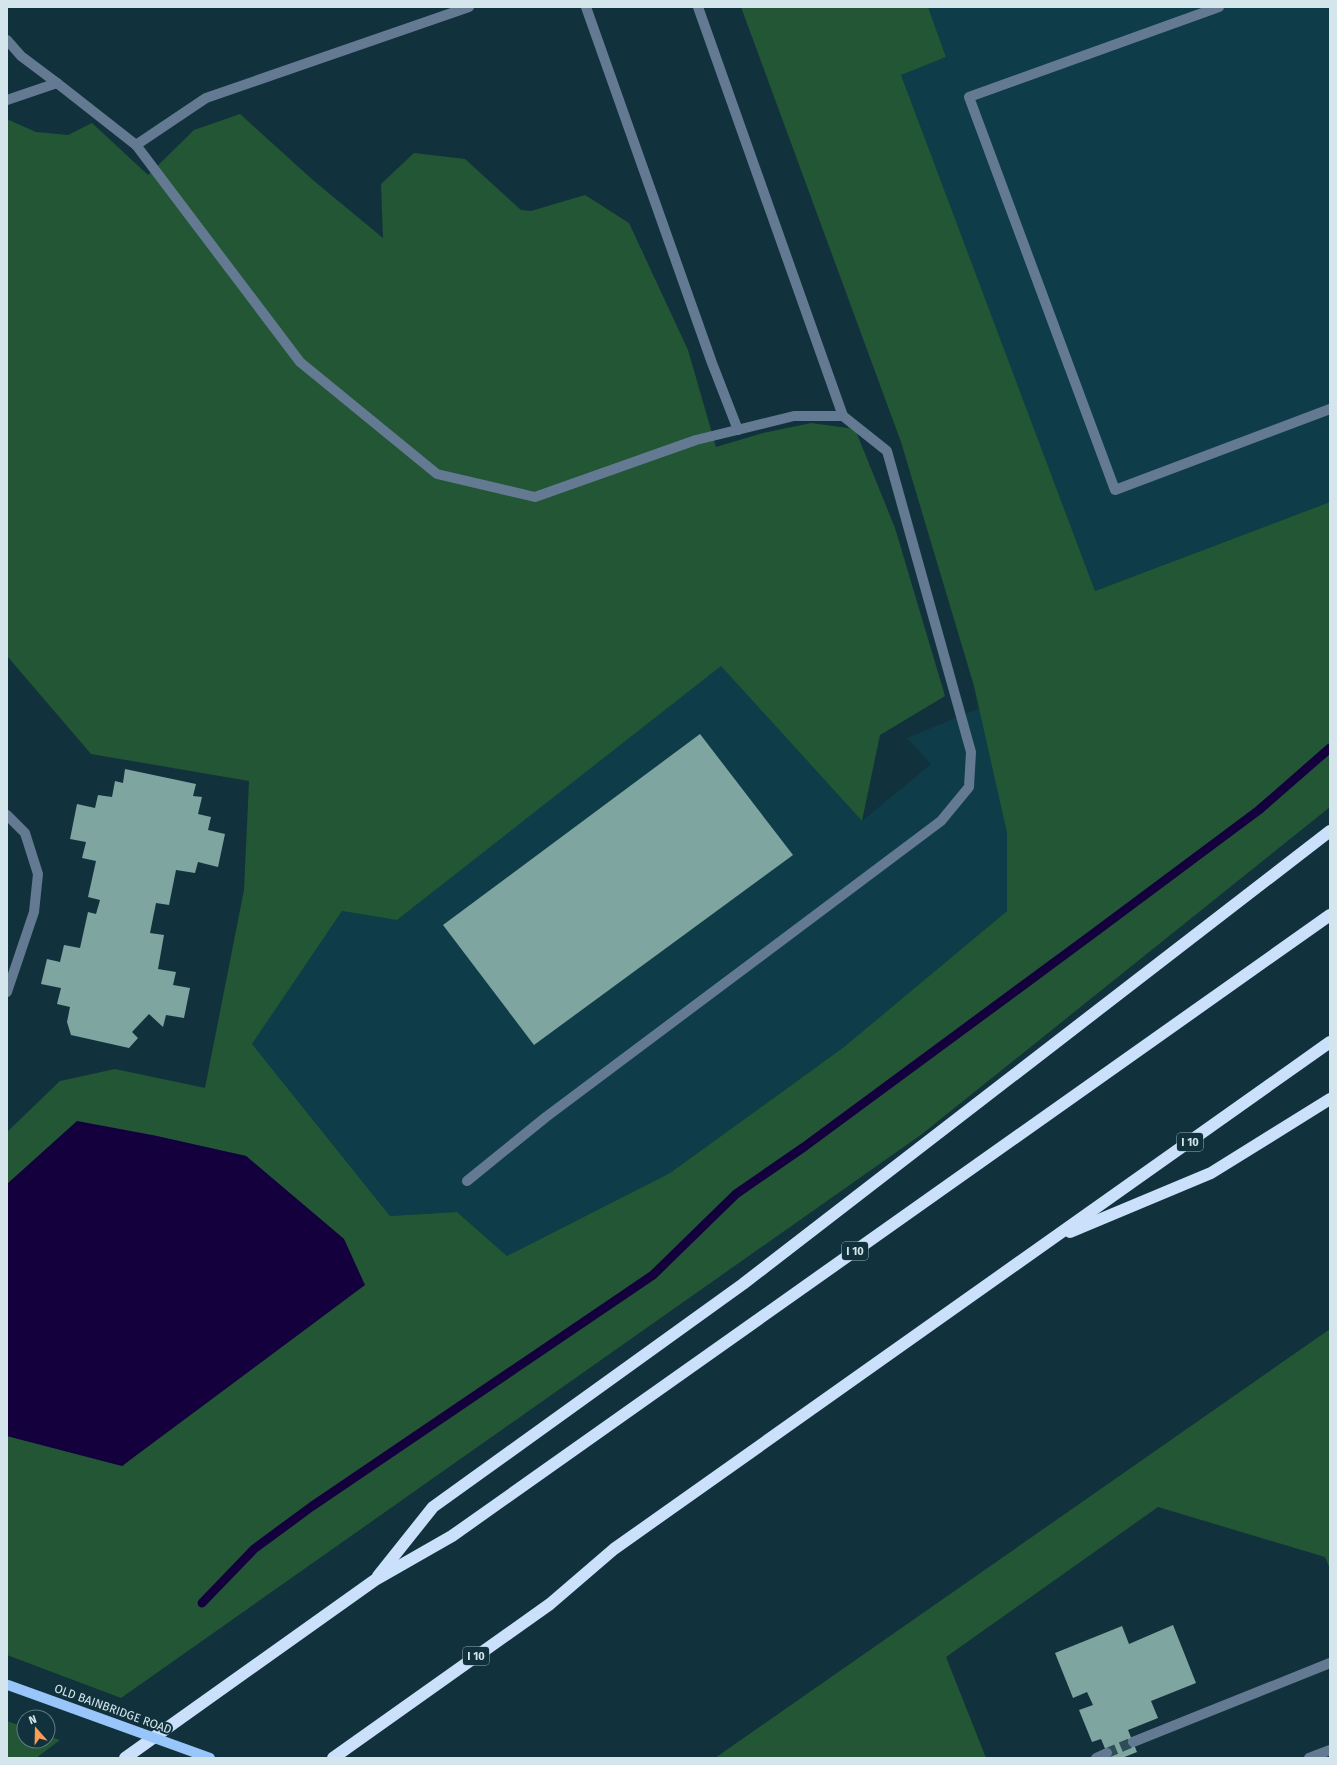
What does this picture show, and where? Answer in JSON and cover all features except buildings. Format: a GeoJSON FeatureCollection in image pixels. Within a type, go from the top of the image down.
{"type":"FeatureCollection","features":[{"type":"Feature","properties":{"kind":"highway"},"geometry":{"type":"LineString","coordinates":[[375,1580],[433,1507],[743,1284],[1330,831]]}},
{"type":"Feature","properties":{"kind":"highway","name":"I 10"},"geometry":{"type":"LineString","coordinates":[[126,1758],[375,1580],[452,1536],[1330,915]]}},
{"type":"Feature","properties":{"kind":"highway","name":"I 10"},"geometry":{"type":"LineString","coordinates":[[333,1758],[550,1604],[614,1549],[1330,1042]]}},
{"type":"Feature","properties":{"kind":"highway"},"geometry":{"type":"LineString","coordinates":[[1049,1241],[1211,1173],[1330,1099]]}},
{"type":"Feature","properties":{"kind":"main road","name":"OLD BAINBRIDGE ROAD"},"geometry":{"type":"LineString","coordinates":[[8,1685],[210,1758]]}},
{"type":"Feature","properties":{"kind":"street"},"geometry":{"type":"LineString","coordinates":[[136,145],[206,98],[468,7]]}},
{"type":"Feature","properties":{"kind":"street"},"geometry":{"type":"LineString","coordinates":[[586,7],[710,356],[738,430]]}},
{"type":"Feature","properties":{"kind":"street"},"geometry":{"type":"LineString","coordinates":[[467,1181],[546,1117],[942,822],[970,787],[971,752],[887,451],[843,416],[698,7]]}},
{"type":"Feature","properties":{"kind":"street"},"geometry":{"type":"LineString","coordinates":[[1219,7],[969,97],[1115,490],[1330,409]]}},
{"type":"Feature","properties":{"kind":"street"},"geometry":{"type":"LineString","coordinates":[[7,40],[20,56],[57,82],[136,145],[300,362],[437,474],[535,497],[696,440],[794,416],[843,416]]}},
{"type":"Feature","properties":{"kind":"street"},"geometry":{"type":"LineString","coordinates":[[7,100],[57,82]]}},
{"type":"Feature","properties":{"kind":"street"},"geometry":{"type":"LineString","coordinates":[[7,815],[25,833],[38,874],[34,912],[7,992]]}},
{"type":"Feature","properties":{"kind":"street"},"geometry":{"type":"LineString","coordinates":[[1133,1742],[1330,1663]]}},
{"type":"Feature","properties":{"kind":"street"},"geometry":{"type":"LineString","coordinates":[[1309,1758],[1330,1750]]}},
{"type":"Feature","properties":{"kind":"street"},"geometry":{"type":"LineString","coordinates":[[1096,1758],[1107,1753]]}},
{"type":"Feature","properties":{"kind":"shaded area"},"geometry":{"type":"Polygon","coordinates":[[[928,7],[1330,7],[1330,502],[1095,591],[901,75],[946,57],[928,7]]]}},
{"type":"Feature","properties":{"kind":"shaded area"},"geometry":{"type":"Polygon","coordinates":[[[721,665],[862,821],[931,764],[907,738],[980,708],[1007,833],[1007,911],[844,1047],[670,1173],[507,1256],[457,1212],[390,1216],[252,1044],[342,911],[397,920],[721,665]]]}},
{"type":"Feature","properties":{"kind":"shaded area"},"geometry":{"type":"Polygon","coordinates":[[[77,1121],[152,1135],[246,1156],[344,1239],[365,1285],[122,1466],[7,1436],[7,1184],[77,1121]]]}},
{"type":"Feature","properties":{"kind":"green space"},"geometry":{"type":"Polygon","coordinates":[[[741,7],[928,7],[946,57],[901,75],[1095,591],[1330,502],[1330,807],[922,1134],[121,1698],[7,1655],[7,1436],[123,1466],[344,1239],[246,1156],[152,1135],[15,1178],[7,1184],[7,1132],[60,1081],[115,1069],[205,1088],[244,890],[249,781],[91,754],[7,656],[7,121],[9,120],[36,132],[68,135],[92,123],[148,175],[194,130],[240,114],[314,181],[383,238],[381,184],[414,153],[465,159],[521,210],[531,211],[585,195],[629,223],[688,350],[716,447],[763,433],[811,423],[855,429],[895,528],[945,696],[880,735],[862,821],[721,666],[397,920],[342,911],[252,1044],[390,1216],[457,1212],[507,1256],[670,1173],[844,1047],[1007,911],[1007,833],[974,686],[901,442],[741,7]]]}},
{"type":"Feature","properties":{"kind":"green space"},"geometry":{"type":"Polygon","coordinates":[[[1330,1329],[1330,1569],[1325,1557],[1158,1507],[946,1657],[986,1758],[715,1758],[1330,1329]]]}},
{"type":"Feature","properties":{"kind":"green space"},"geometry":{"type":"Polygon","coordinates":[[[7,1721],[16,1724],[16,1749],[48,1749],[36,1758],[7,1758],[7,1721]]]}},
{"type":"Feature","properties":{"kind":"waterway"},"geometry":{"type":"LineString","coordinates":[[202,1603],[254,1549],[311,1507],[653,1275],[736,1194],[804,1147],[1259,810],[1330,748]]}},
{"type":"Feature","properties":{"kind":"tunnel"},"geometry":{"type":"LineString","coordinates":[[1107,1753],[1133,1742]]}}]}
